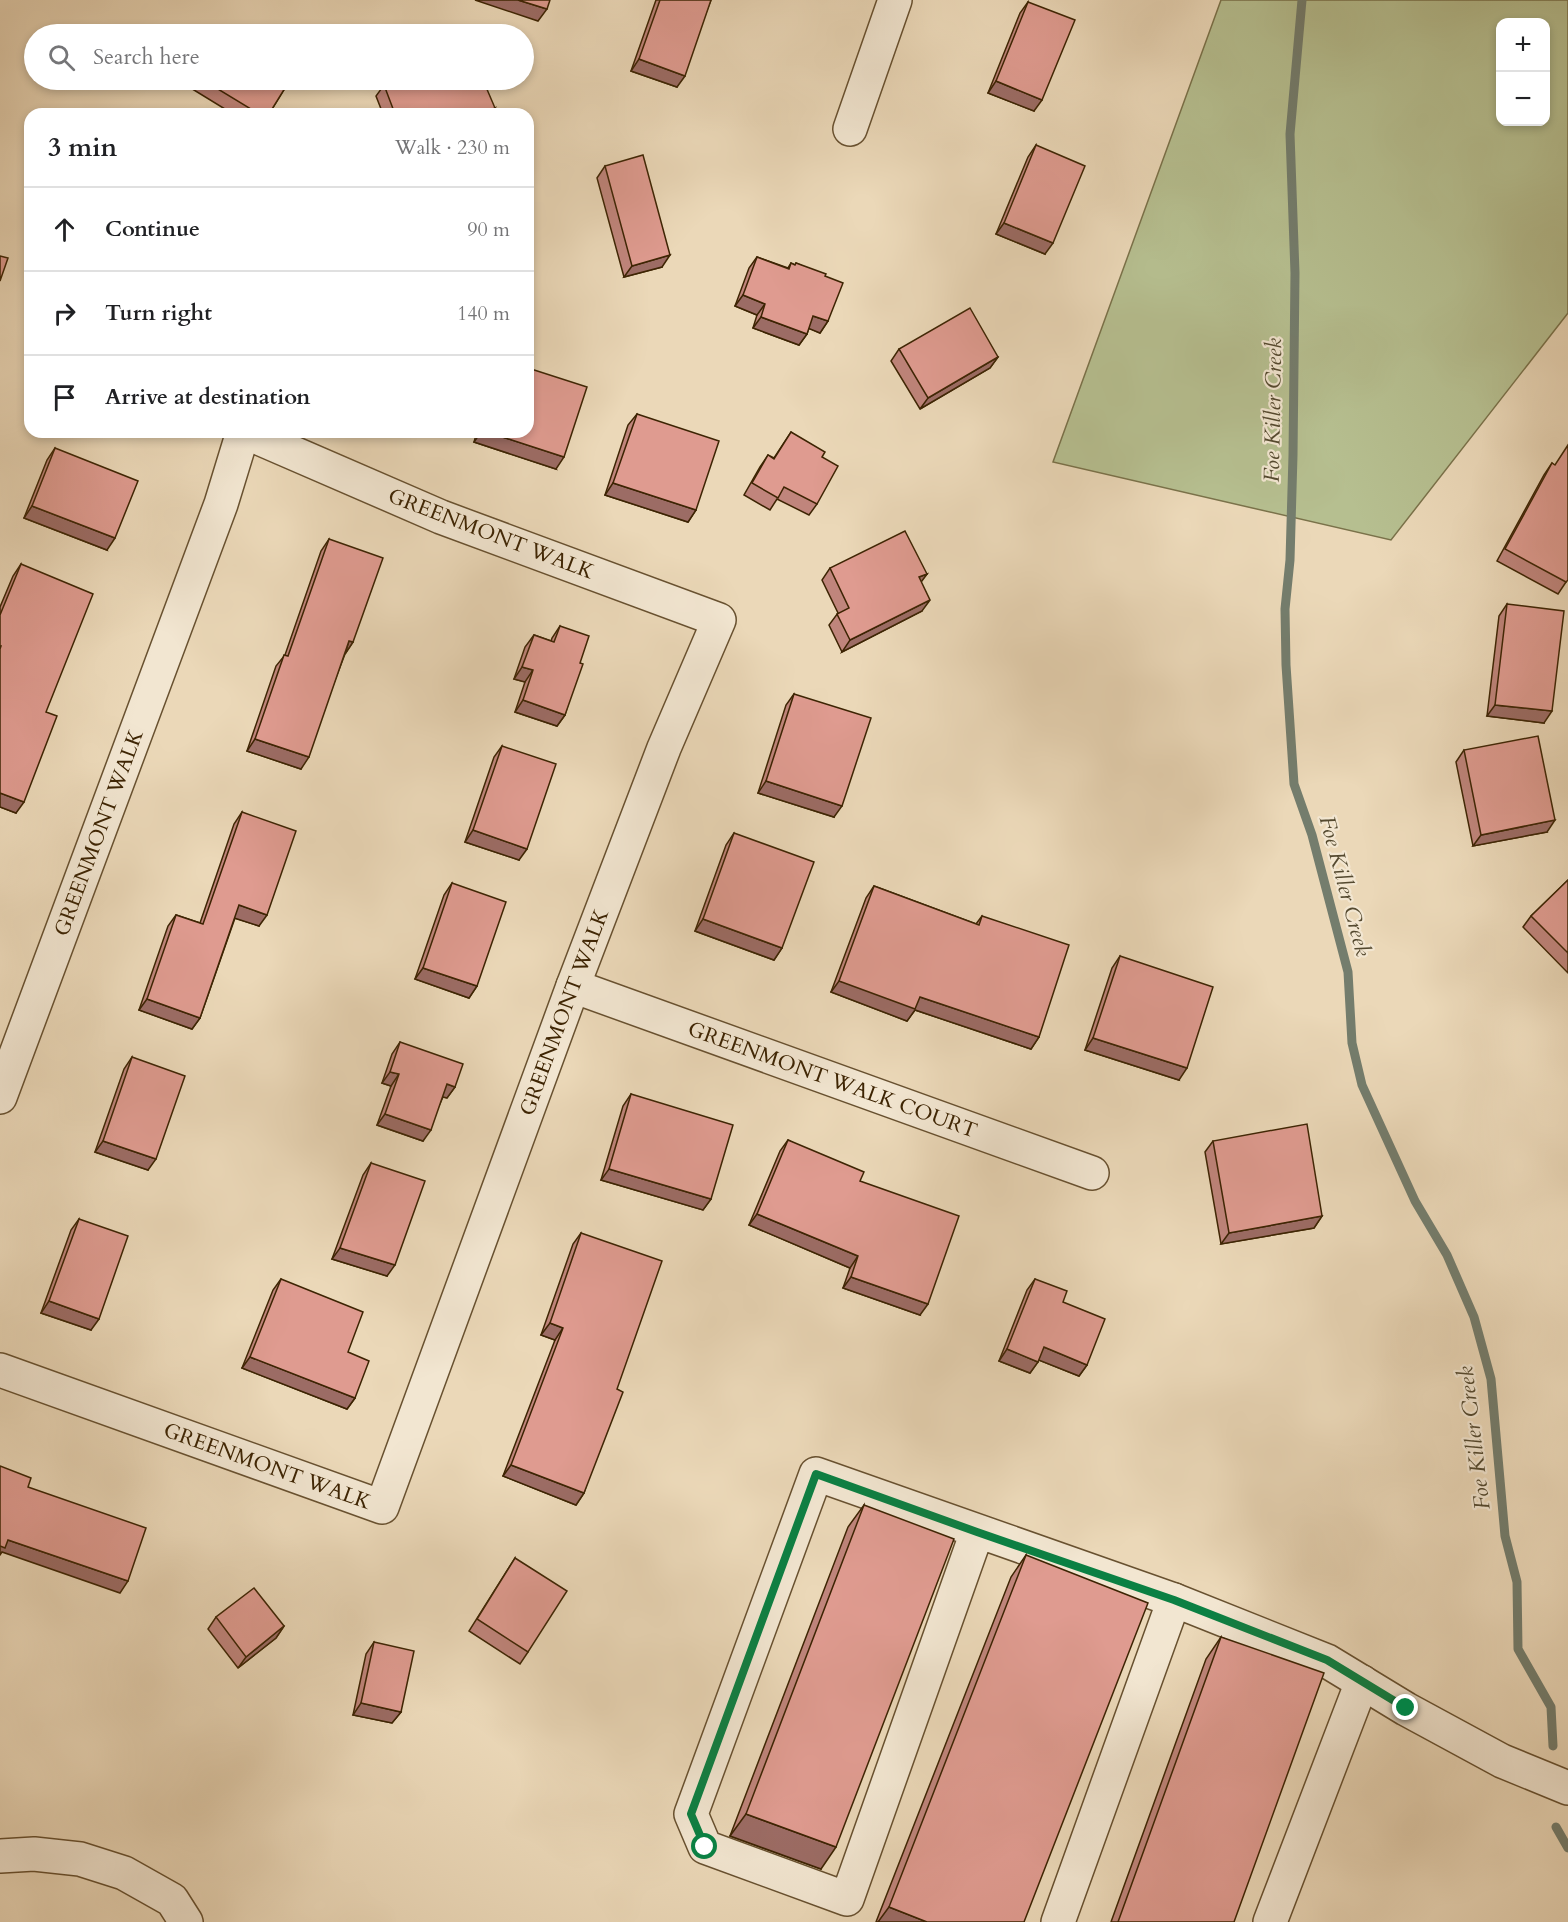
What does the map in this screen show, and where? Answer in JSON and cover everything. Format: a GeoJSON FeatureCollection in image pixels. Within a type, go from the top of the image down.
{"type":"FeatureCollection","features":[{"type":"Feature","properties":{"kind":"street"},"geometry":{"type":"LineString","coordinates":[[850,129],[895,0]]}},
{"type":"Feature","properties":{"kind":"street","name":"GREENMONT WALK"},"geometry":{"type":"LineString","coordinates":[[0,1097],[221,504],[242,438]]}},
{"type":"Feature","properties":{"kind":"street","name":"GREENMONT WALK"},"geometry":{"type":"LineString","coordinates":[[0,1370],[382,1507],[573,986],[664,748],[719,620],[441,517],[258,438]]}},
{"type":"Feature","properties":{"kind":"street","name":"GREENMONT WALK COURT"},"geometry":{"type":"LineString","coordinates":[[573,986],[1092,1173]]}},
{"type":"Feature","properties":{"kind":"street"},"geometry":{"type":"LineString","coordinates":[[977,1532],[848,1899],[705,1847],[691,1814],[816,1474],[1174,1600],[1327,1660],[1502,1761],[1568,1788]]}},
{"type":"Feature","properties":{"kind":"street"},"geometry":{"type":"LineString","coordinates":[[1058,1922],[1174,1600]]}},
{"type":"Feature","properties":{"kind":"street"},"geometry":{"type":"LineString","coordinates":[[1270,1922],[1362,1682]]}},
{"type":"Feature","properties":{"kind":"street"},"geometry":{"type":"LineString","coordinates":[[0,1856],[34,1854],[80,1859],[124,1874],[172,1900],[186,1922]]}},
{"type":"Feature","properties":{"kind":"green space"},"geometry":{"type":"Polygon","coordinates":[[[1221,0],[1568,0],[1568,313],[1391,540],[1053,462],[1221,0]]]}},
{"type":"Feature","properties":{"kind":"building"},"geometry":{"type":"Polygon","coordinates":[[[518,0],[550,0],[547,9],[518,0]]]}},
{"type":"Feature","properties":{"kind":"building"},"geometry":{"type":"Polygon","coordinates":[[[660,0],[711,0],[685,76],[639,59],[660,0]]]}},
{"type":"Feature","properties":{"kind":"building"},"geometry":{"type":"Polygon","coordinates":[[[1028,2],[1075,20],[1042,100],[996,81],[1028,2]]]}},
{"type":"Feature","properties":{"kind":"building"},"geometry":{"type":"Polygon","coordinates":[[[219,90],[284,90],[273,108],[249,108],[219,90]]]}},
{"type":"Feature","properties":{"kind":"building"},"geometry":{"type":"Polygon","coordinates":[[[386,90],[487,90],[495,108],[393,108],[386,90]]]}},
{"type":"Feature","properties":{"kind":"building"},"geometry":{"type":"Polygon","coordinates":[[[1036,145],[1085,166],[1053,243],[1004,223],[1036,145]]]}},
{"type":"Feature","properties":{"kind":"building"},"geometry":{"type":"Polygon","coordinates":[[[643,155],[670,255],[632,266],[605,166],[643,155]]]}},
{"type":"Feature","properties":{"kind":"building"},"geometry":{"type":"Polygon","coordinates":[[[0,256],[8,258],[0,281],[0,256]]]}},
{"type":"Feature","properties":{"kind":"building"},"geometry":{"type":"Polygon","coordinates":[[[757,257],[789,269],[791,263],[795,265],[796,263],[843,283],[828,321],[813,316],[807,334],[761,317],[765,304],[743,295],[757,257]]]}},
{"type":"Feature","properties":{"kind":"building"},"geometry":{"type":"Polygon","coordinates":[[[970,308],[998,357],[928,398],[899,349],[970,308]]]}},
{"type":"Feature","properties":{"kind":"building"},"geometry":{"type":"Polygon","coordinates":[[[534,370],[587,387],[564,457],[505,438],[534,438],[534,370]]]}},
{"type":"Feature","properties":{"kind":"building"},"geometry":{"type":"Polygon","coordinates":[[[637,414],[719,441],[696,510],[613,483],[637,414]]]}},
{"type":"Feature","properties":{"kind":"building"},"geometry":{"type":"Polygon","coordinates":[[[791,432],[825,452],[822,457],[838,466],[817,504],[784,487],[778,498],[752,483],[768,455],[774,459],[791,432]]]}},
{"type":"Feature","properties":{"kind":"building"},"geometry":{"type":"Polygon","coordinates":[[[1568,445],[1568,580],[1566,582],[1505,549],[1552,463],[1555,465],[1568,445]]]}},
{"type":"Feature","properties":{"kind":"building"},"geometry":{"type":"Polygon","coordinates":[[[55,448],[138,481],[115,538],[32,506],[55,448]]]}},
{"type":"Feature","properties":{"kind":"building"},"geometry":{"type":"Polygon","coordinates":[[[905,531],[927,574],[919,577],[930,600],[850,640],[837,614],[849,608],[830,568],[905,531]]]}},
{"type":"Feature","properties":{"kind":"building"},"geometry":{"type":"Polygon","coordinates":[[[329,539],[383,558],[353,642],[349,641],[309,757],[255,739],[284,655],[288,656],[329,539]]]}},
{"type":"Feature","properties":{"kind":"building"},"geometry":{"type":"Polygon","coordinates":[[[21,564],[93,594],[46,712],[57,716],[24,802],[0,793],[0,615],[21,564]]]}},
{"type":"Feature","properties":{"kind":"building"},"geometry":{"type":"Polygon","coordinates":[[[1507,604],[1564,611],[1552,711],[1495,705],[1507,604]]]}},
{"type":"Feature","properties":{"kind":"building"},"geometry":{"type":"Polygon","coordinates":[[[560,626],[589,636],[580,663],[583,664],[565,715],[523,700],[533,670],[522,667],[534,635],[554,642],[560,626]]]}},
{"type":"Feature","properties":{"kind":"building"},"geometry":{"type":"Polygon","coordinates":[[[794,694],[871,718],[842,806],[766,781],[794,694]]]}},
{"type":"Feature","properties":{"kind":"building"},"geometry":{"type":"Polygon","coordinates":[[[1538,736],[1555,820],[1481,835],[1464,750],[1538,736]]]}},
{"type":"Feature","properties":{"kind":"building"},"geometry":{"type":"Polygon","coordinates":[[[502,746],[556,764],[527,849],[473,830],[502,746]]]}},
{"type":"Feature","properties":{"kind":"building"},"geometry":{"type":"Polygon","coordinates":[[[242,812],[296,831],[267,915],[239,905],[200,1018],[147,999],[176,915],[203,924],[242,812]]]}},
{"type":"Feature","properties":{"kind":"building"},"geometry":{"type":"Polygon","coordinates":[[[734,833],[814,862],[782,948],[703,919],[734,833]]]}},
{"type":"Feature","properties":{"kind":"building"},"geometry":{"type":"Polygon","coordinates":[[[1568,880],[1568,953],[1531,916],[1568,880]]]}},
{"type":"Feature","properties":{"kind":"building"},"geometry":{"type":"Polygon","coordinates":[[[452,883],[506,902],[477,986],[423,968],[452,883]]]}},
{"type":"Feature","properties":{"kind":"building"},"geometry":{"type":"Polygon","coordinates":[[[874,886],[979,925],[982,916],[1069,945],[1039,1037],[920,997],[915,1009],[839,981],[874,886]]]}},
{"type":"Feature","properties":{"kind":"building"},"geometry":{"type":"Polygon","coordinates":[[[1120,956],[1213,987],[1187,1068],[1093,1038],[1120,956]]]}},
{"type":"Feature","properties":{"kind":"building"},"geometry":{"type":"Polygon","coordinates":[[[400,1042],[463,1064],[455,1087],[447,1084],[431,1130],[385,1114],[399,1074],[390,1072],[400,1042]]]}},
{"type":"Feature","properties":{"kind":"building"},"geometry":{"type":"Polygon","coordinates":[[[132,1057],[185,1076],[156,1159],[103,1141],[132,1057]]]}},
{"type":"Feature","properties":{"kind":"building"},"geometry":{"type":"Polygon","coordinates":[[[631,1094],[733,1125],[711,1199],[609,1169],[631,1094]]]}},
{"type":"Feature","properties":{"kind":"building"},"geometry":{"type":"Polygon","coordinates":[[[1307,1124],[1322,1216],[1229,1233],[1213,1141],[1307,1124]]]}},
{"type":"Feature","properties":{"kind":"building"},"geometry":{"type":"Polygon","coordinates":[[[788,1140],[864,1172],[860,1181],[959,1216],[928,1304],[851,1277],[858,1256],[757,1214],[788,1140]]]}},
{"type":"Feature","properties":{"kind":"building"},"geometry":{"type":"Polygon","coordinates":[[[371,1163],[425,1181],[395,1265],[340,1248],[371,1163]]]}},
{"type":"Feature","properties":{"kind":"building"},"geometry":{"type":"Polygon","coordinates":[[[79,1219],[128,1236],[99,1319],[49,1301],[79,1219]]]}},
{"type":"Feature","properties":{"kind":"building"},"geometry":{"type":"Polygon","coordinates":[[[581,1233],[662,1261],[617,1389],[623,1392],[584,1493],[511,1465],[563,1328],[550,1323],[581,1233]]]}},
{"type":"Feature","properties":{"kind":"building"},"geometry":{"type":"Polygon","coordinates":[[[281,1279],[363,1312],[348,1352],[369,1361],[355,1398],[250,1357],[281,1279]]]}},
{"type":"Feature","properties":{"kind":"building"},"geometry":{"type":"Polygon","coordinates":[[[1035,1279],[1067,1291],[1063,1302],[1105,1319],[1087,1365],[1044,1347],[1038,1362],[1007,1349],[1035,1279]]]}},
{"type":"Feature","properties":{"kind":"building"},"geometry":{"type":"Polygon","coordinates":[[[0,1466],[31,1478],[28,1487],[146,1528],[128,1581],[8,1540],[5,1548],[0,1546],[0,1466]]]}},
{"type":"Feature","properties":{"kind":"building"},"geometry":{"type":"Polygon","coordinates":[[[864,1505],[954,1539],[836,1847],[746,1814],[864,1505]]]}},
{"type":"Feature","properties":{"kind":"building"},"geometry":{"type":"Polygon","coordinates":[[[1026,1555],[1148,1603],[1024,1922],[927,1922],[889,1907],[1026,1555]]]}},
{"type":"Feature","properties":{"kind":"building"},"geometry":{"type":"Polygon","coordinates":[[[515,1558],[567,1591],[528,1652],[477,1619],[515,1558]]]}},
{"type":"Feature","properties":{"kind":"building"},"geometry":{"type":"Polygon","coordinates":[[[254,1588],[284,1626],[246,1657],[216,1617],[254,1588]]]}},
{"type":"Feature","properties":{"kind":"building"},"geometry":{"type":"Polygon","coordinates":[[[1221,1637],[1324,1673],[1234,1922],[1118,1922],[1221,1637]]]}},
{"type":"Feature","properties":{"kind":"building"},"geometry":{"type":"Polygon","coordinates":[[[374,1642],[414,1651],[401,1712],[361,1703],[374,1642]]]}},
{"type":"Feature","properties":{"kind":"waterway","name":"Foe Killer Creek"},"geometry":{"type":"LineString","coordinates":[[1302,0],[1290,134],[1295,273],[1290,560],[1285,609],[1286,665],[1294,784],[1312,835],[1348,972],[1352,1043],[1362,1085],[1415,1201],[1447,1255],[1474,1317],[1491,1379],[1505,1536],[1517,1582],[1518,1649],[1551,1707],[1553,1746]]}},
{"type":"Feature","properties":{"kind":"waterway","name":"Foe Killer Creek"},"geometry":{"type":"LineString","coordinates":[[1556,1827],[1568,1848]]}},
{"type":"Feature","properties":{"kind":"route"},"geometry":{"type":"LineString","coordinates":[[705,1847],[691,1814],[816,1474],[1174,1600],[1327,1660],[1406,1708]]}}]}
